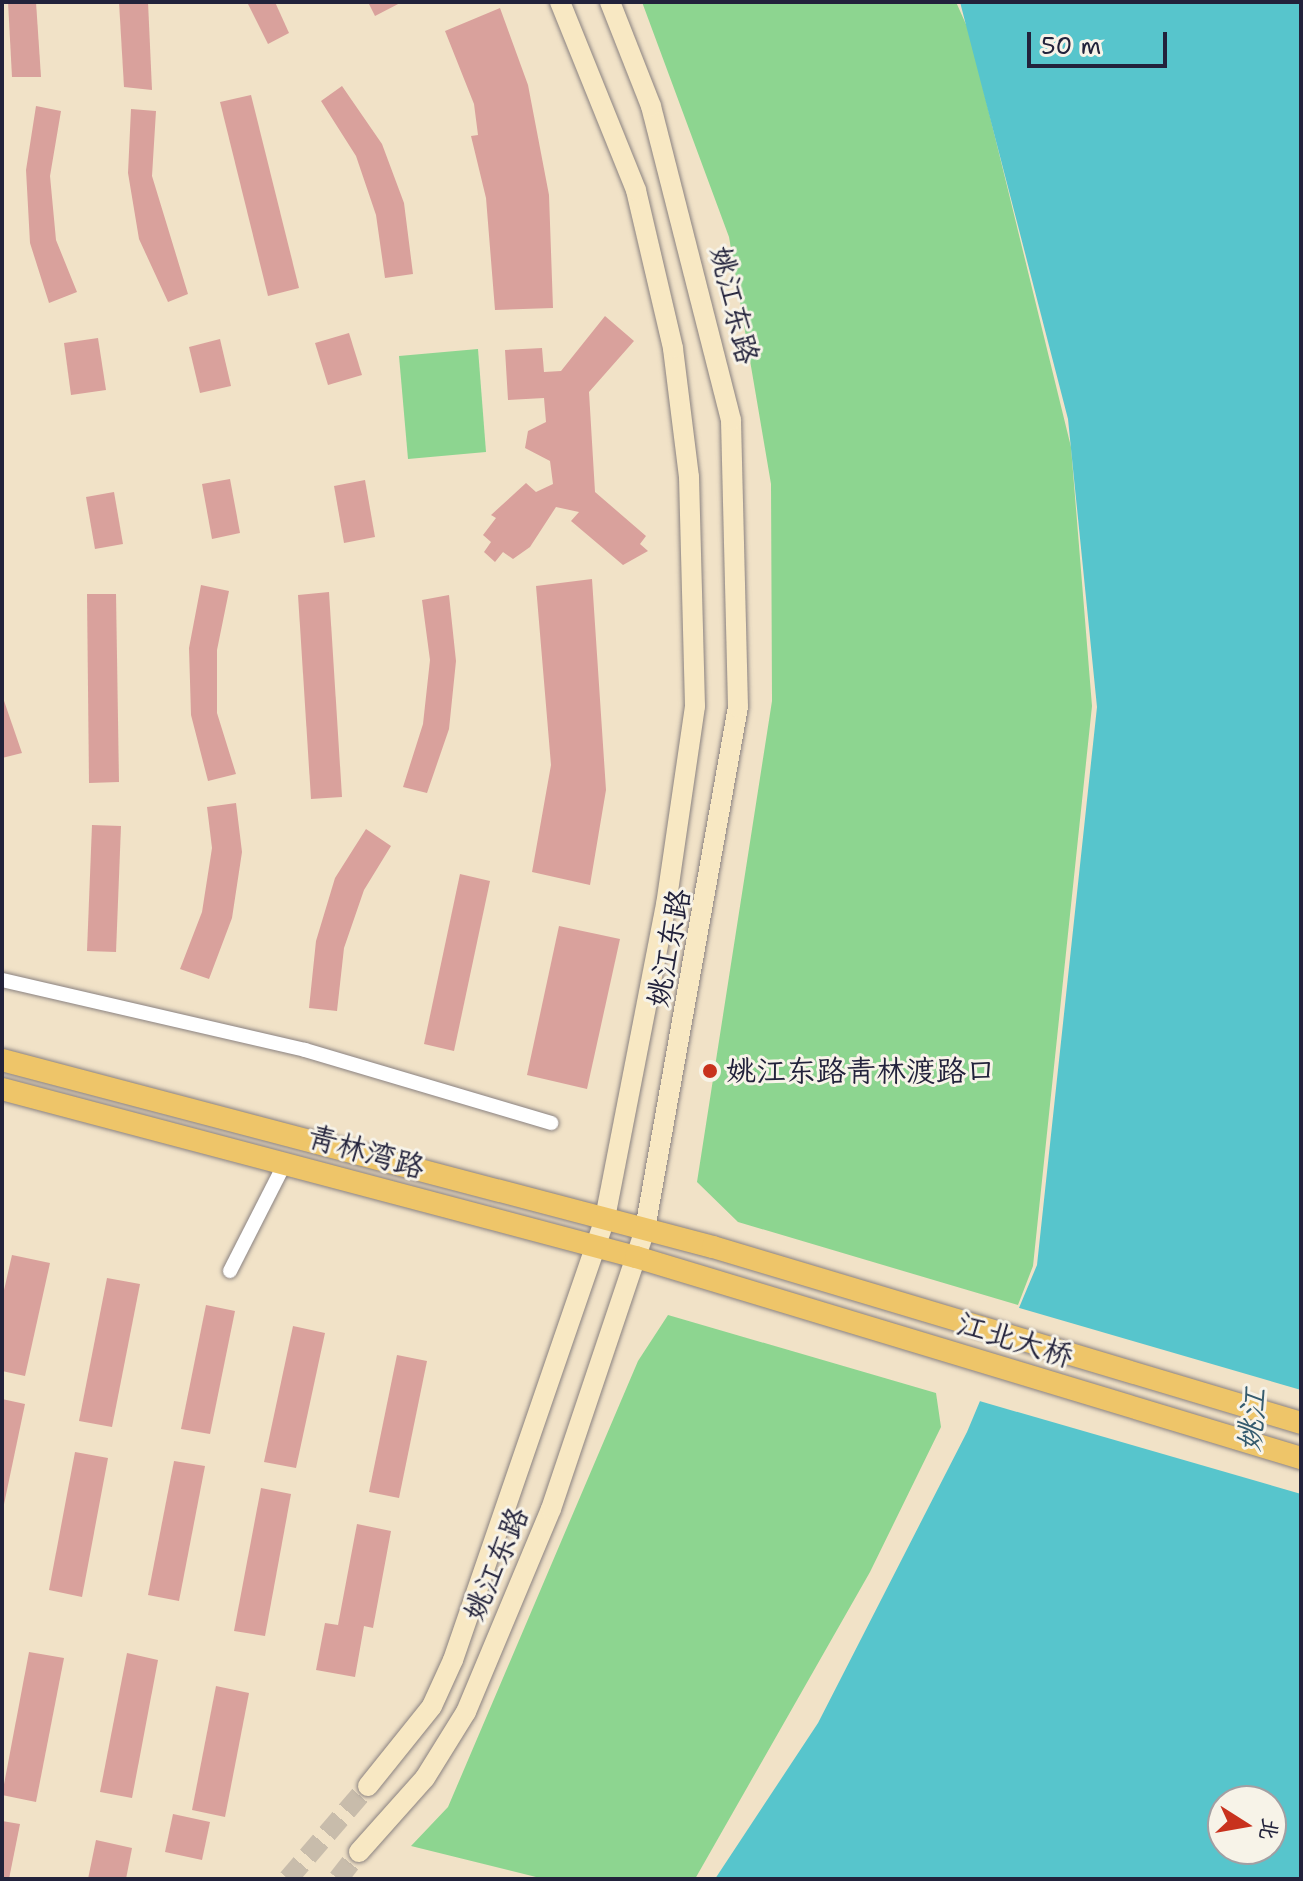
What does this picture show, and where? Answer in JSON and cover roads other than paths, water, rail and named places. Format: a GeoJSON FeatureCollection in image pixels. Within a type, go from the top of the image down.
{"type":"FeatureCollection","features":[{"type":"Feature","properties":{"kind":"main road","name":"姚江东路"},"geometry":{"type":"LineString","coordinates":[[368,1786],[432,1706],[453,1660],[605,1218],[666,905],[695,706],[689,477],[673,348],[636,190],[560,2]]}},
{"type":"Feature","properties":{"kind":"main road","name":"姚江东路"},"geometry":{"type":"LineString","coordinates":[[359,1852],[425,1778],[466,1712],[551,1509],[636,1257],[645,1229],[738,707],[736,485],[714,336],[651,106],[610,2]]}},
{"type":"Feature","properties":{"kind":"main road","name":"青林湾路"},"geometry":{"type":"LineString","coordinates":[[2,1060],[713,1247]]}},
{"type":"Feature","properties":{"kind":"main road","name":"青林湾路"},"geometry":{"type":"LineString","coordinates":[[2,1089],[286,1161],[712,1280]]}},
{"type":"Feature","properties":{"kind":"main road","name":"江北大桥"},"geometry":{"type":"LineString","coordinates":[[713,1247],[1301,1423]]}},
{"type":"Feature","properties":{"kind":"main road","name":"江北大桥"},"geometry":{"type":"LineString","coordinates":[[712,1280],[1301,1458]]}},
{"type":"Feature","properties":{"kind":"street"},"geometry":{"type":"LineString","coordinates":[[2,980],[305,1050],[551,1123]]}},
{"type":"Feature","properties":{"kind":"street"},"geometry":{"type":"LineString","coordinates":[[230,1271],[286,1161]]}},
{"type":"Feature","properties":{"kind":"water","name":"姚江"},"geometry":{"type":"Polygon","coordinates":[[[960,2],[1301,2],[1301,1879],[715,1879],[818,1723],[967,1432],[1037,1265],[1097,707],[1068,419],[960,2]]]}},
{"type":"Feature","properties":{"kind":"tunnel"},"geometry":{"type":"LineString","coordinates":[[288,1879],[368,1786]]}},
{"type":"Feature","properties":{"kind":"tunnel"},"geometry":{"type":"LineString","coordinates":[[338,1879],[359,1852]]}},
{"type":"Feature","properties":{"kind":"place","name":"姚江东路青林渡路口"},"geometry":{"type":"Point","coordinates":[710,1071]}}]}
